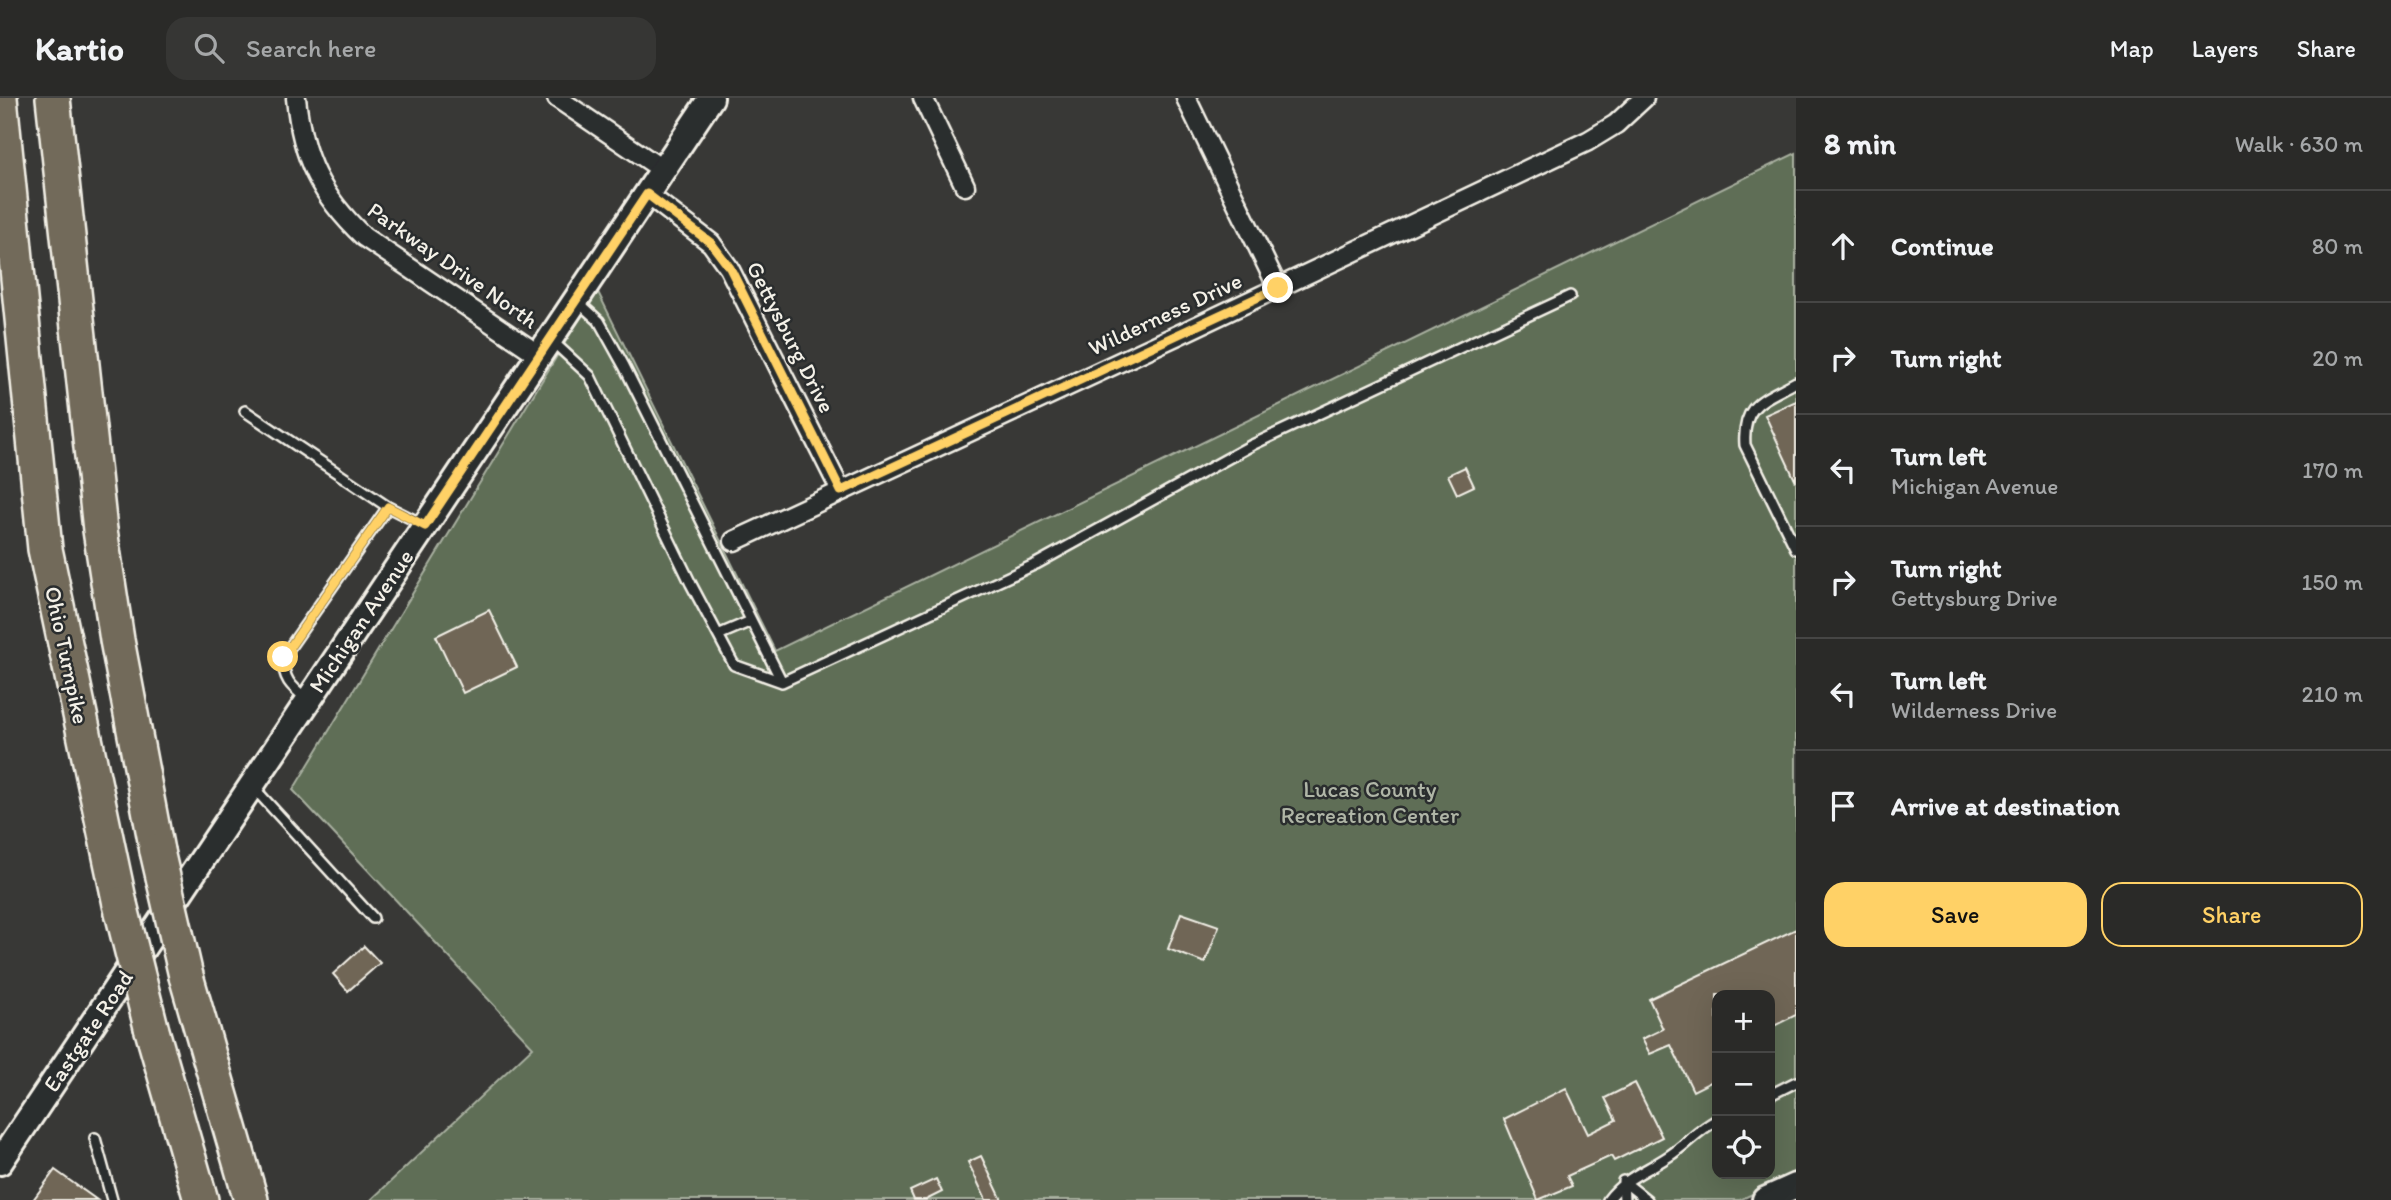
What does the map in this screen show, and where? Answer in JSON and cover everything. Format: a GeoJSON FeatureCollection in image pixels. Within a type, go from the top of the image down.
{"type":"FeatureCollection","features":[{"type":"Feature","properties":{"kind":"highway","name":"Ohio Turnpike"},"geometry":{"type":"LineString","coordinates":[[0,98],[46,550],[120,904],[151,1027],[201,1200]]}},
{"type":"Feature","properties":{"kind":"highway"},"geometry":{"type":"LineString","coordinates":[[53,98],[104,557],[157,850],[186,976],[251,1200]]}},
{"type":"Feature","properties":{"kind":"street","name":"Parkway Drive North"},"geometry":{"type":"LineString","coordinates":[[296,98],[300,139],[317,179],[344,218],[364,237],[545,346]]}},
{"type":"Feature","properties":{"kind":"street"},"geometry":{"type":"LineString","coordinates":[[557,98],[663,170]]}},
{"type":"Feature","properties":{"kind":"street","name":"Michigan Avenue"},"geometry":{"type":"LineString","coordinates":[[175,900],[711,98]]}},
{"type":"Feature","properties":{"kind":"street"},"geometry":{"type":"LineString","coordinates":[[923,98],[965,186]]}},
{"type":"Feature","properties":{"kind":"street"},"geometry":{"type":"LineString","coordinates":[[1186,98],[1278,288]]}},
{"type":"Feature","properties":{"kind":"street","name":"Wilderness Drive"},"geometry":{"type":"LineString","coordinates":[[734,541],[1588,141],[1616,124],[1644,98]]}},
{"type":"Feature","properties":{"kind":"street","name":"Gettysburg Drive"},"geometry":{"type":"LineString","coordinates":[[647,194],[711,243],[725,260],[841,491]]}},
{"type":"Feature","properties":{"kind":"street","name":"Eastgate Road"},"geometry":{"type":"LineString","coordinates":[[4,1146],[175,900]]}},
{"type":"Feature","properties":{"kind":"street"},"geometry":{"type":"LineString","coordinates":[[1765,1200],[1796,1186]]}},
{"type":"Feature","properties":{"kind":"lane"},"geometry":{"type":"LineString","coordinates":[[545,346],[590,376],[734,665],[782,682],[1035,564],[1262,440],[1570,296]]}},
{"type":"Feature","properties":{"kind":"lane"},"geometry":{"type":"LineString","coordinates":[[576,300],[599,321],[624,366],[782,682]]}},
{"type":"Feature","properties":{"kind":"lane"},"geometry":{"type":"LineString","coordinates":[[1796,382],[1751,408],[1744,427],[1745,445],[1796,549]]}},
{"type":"Feature","properties":{"kind":"lane"},"geometry":{"type":"LineString","coordinates":[[245,411],[388,507],[425,526]]}},
{"type":"Feature","properties":{"kind":"lane"},"geometry":{"type":"LineString","coordinates":[[308,700],[288,684],[283,672],[283,657],[388,507]]}},
{"type":"Feature","properties":{"kind":"lane"},"geometry":{"type":"LineString","coordinates":[[718,635],[751,621]]}},
{"type":"Feature","properties":{"kind":"lane"},"geometry":{"type":"LineString","coordinates":[[251,786],[373,918]]}},
{"type":"Feature","properties":{"kind":"lane"},"geometry":{"type":"LineString","coordinates":[[1775,1092],[1796,1082]]}},
{"type":"Feature","properties":{"kind":"lane"},"geometry":{"type":"LineString","coordinates":[[1608,1200],[1623,1181],[1670,1156],[1699,1129],[1712,1122]]}},
{"type":"Feature","properties":{"kind":"lane"},"geometry":{"type":"LineString","coordinates":[[95,1139],[111,1200]]}},
{"type":"Feature","properties":{"kind":"lane"},"geometry":{"type":"LineString","coordinates":[[1623,1181],[1624,1200]]}},
{"type":"Feature","properties":{"kind":"lane"},"geometry":{"type":"LineString","coordinates":[[1623,1181],[1647,1200]]}},
{"type":"Feature","properties":{"kind":"green space","name":"Lucas County Recreation Center"},"geometry":{"type":"Polygon","coordinates":[[[1796,153],[1796,1173],[1740,1200],[371,1200],[533,1047],[293,790],[597,290],[775,651],[1796,153]]]}},
{"type":"Feature","properties":{"kind":"building"},"geometry":{"type":"Polygon","coordinates":[[[1796,401],[1796,482],[1765,415],[1796,401]]]}},
{"type":"Feature","properties":{"kind":"building"},"geometry":{"type":"Polygon","coordinates":[[[1465,467],[1474,486],[1457,494],[1448,475],[1465,467]]]}},
{"type":"Feature","properties":{"kind":"building"},"geometry":{"type":"Polygon","coordinates":[[[489,610],[517,667],[463,693],[436,636],[489,610]]]}},
{"type":"Feature","properties":{"kind":"building"},"geometry":{"type":"Polygon","coordinates":[[[1181,913],[1219,926],[1205,963],[1168,949],[1181,913]]]}},
{"type":"Feature","properties":{"kind":"building"},"geometry":{"type":"Polygon","coordinates":[[[1796,929],[1796,1015],[1775,1026],[1775,990],[1712,990],[1712,1082],[1693,1091],[1671,1045],[1650,1054],[1642,1039],[1663,1029],[1649,999],[1796,929]]]}},
{"type":"Feature","properties":{"kind":"building"},"geometry":{"type":"Polygon","coordinates":[[[364,946],[380,963],[348,991],[333,974],[364,946]]]}},
{"type":"Feature","properties":{"kind":"building"},"geometry":{"type":"Polygon","coordinates":[[[1635,1083],[1662,1137],[1614,1161],[1611,1156],[1567,1176],[1572,1186],[1538,1200],[1504,1119],[1566,1088],[1588,1134],[1616,1120],[1605,1098],[1635,1083]]]}},
{"type":"Feature","properties":{"kind":"building"},"geometry":{"type":"Polygon","coordinates":[[[981,1156],[1002,1200],[986,1200],[968,1162],[981,1156]]]}},
{"type":"Feature","properties":{"kind":"building"},"geometry":{"type":"Polygon","coordinates":[[[55,1170],[97,1200],[33,1200],[55,1170]]]}},
{"type":"Feature","properties":{"kind":"building"},"geometry":{"type":"Polygon","coordinates":[[[936,1179],[942,1192],[926,1200],[914,1200],[910,1191],[936,1179]]]}},
{"type":"Feature","properties":{"kind":"route"},"geometry":{"type":"LineString","coordinates":[[283,657],[388,507],[425,526],[647,194],[711,243],[730,268],[841,491],[1278,288]]}}]}
